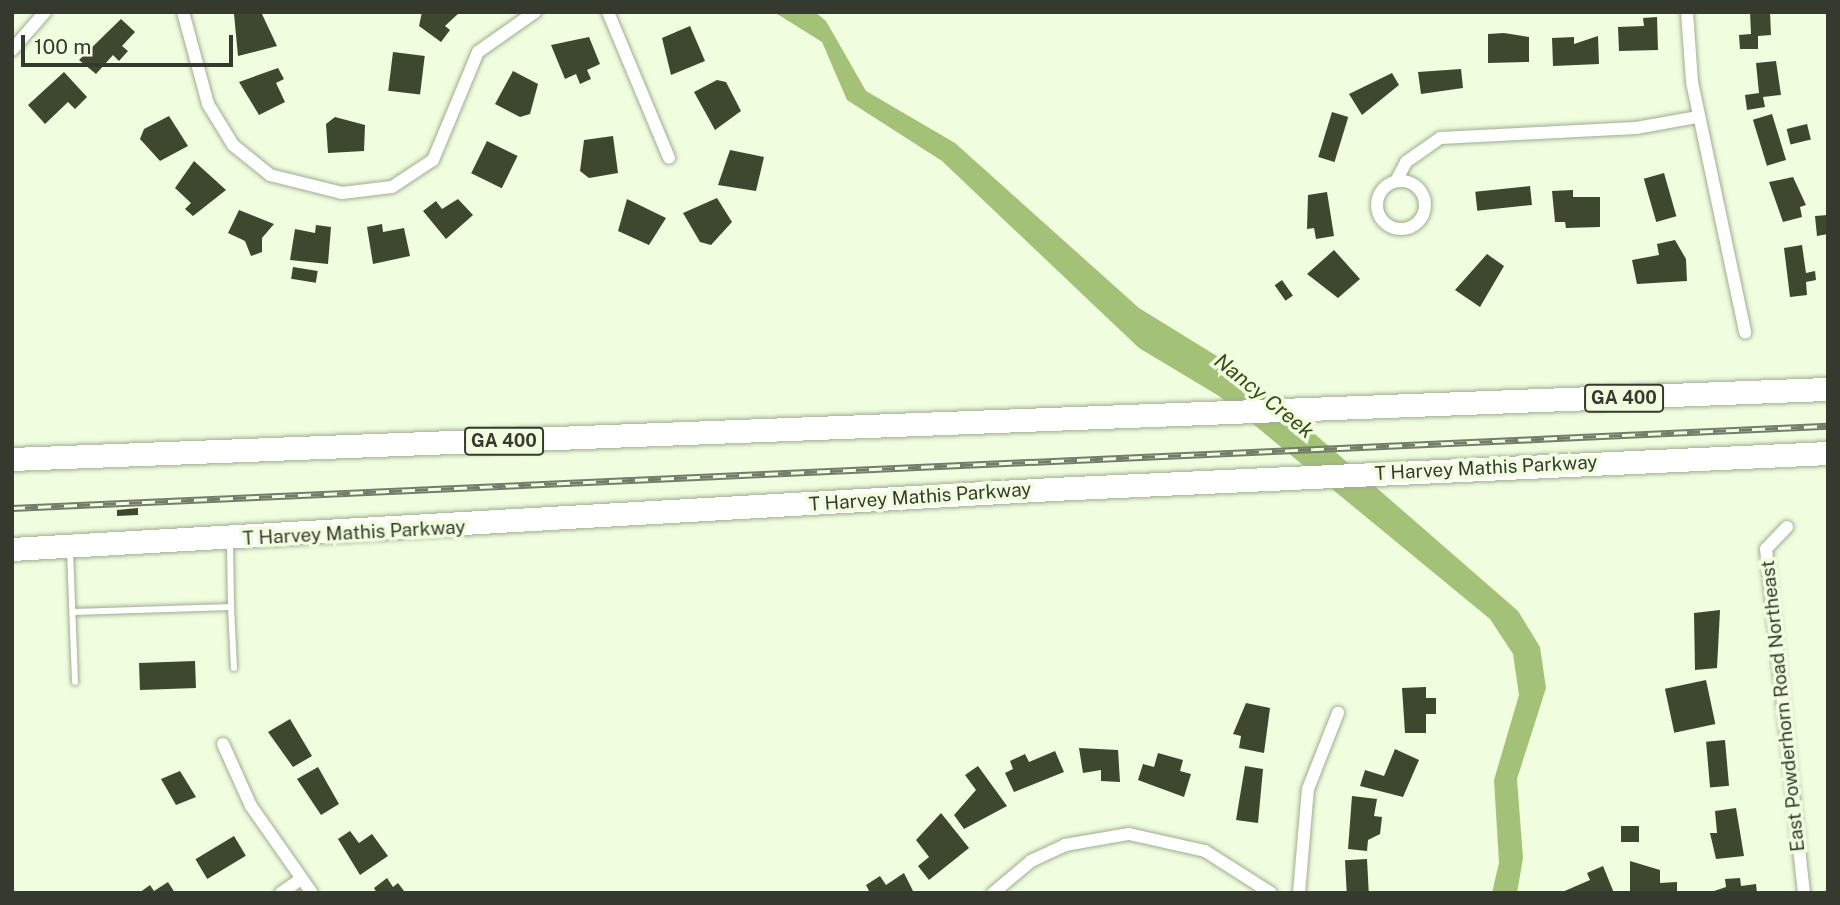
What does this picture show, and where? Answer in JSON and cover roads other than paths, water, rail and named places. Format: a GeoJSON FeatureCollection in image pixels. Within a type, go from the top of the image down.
{"type":"FeatureCollection","features":[{"type":"Feature","properties":{"kind":"highway","name":"GA 400"},"geometry":{"type":"LineString","coordinates":[[12,459],[1111,421],[1828,389]]}},
{"type":"Feature","properties":{"kind":"highway","name":"T Harvey Mathis Parkway"},"geometry":{"type":"LineString","coordinates":[[12,549],[230,539],[1178,482],[1828,453]]}},
{"type":"Feature","properties":{"kind":"street"},"geometry":{"type":"LineString","coordinates":[[12,50],[45,12]]}},
{"type":"Feature","properties":{"kind":"street"},"geometry":{"type":"LineString","coordinates":[[183,12],[208,104],[233,145],[279,179],[342,193],[392,187],[433,160],[478,52],[535,12]]}},
{"type":"Feature","properties":{"kind":"street"},"geometry":{"type":"LineString","coordinates":[[608,12],[669,158]]}},
{"type":"Feature","properties":{"kind":"street"},"geometry":{"type":"LineString","coordinates":[[1687,12],[1699,117],[1745,332]]}},
{"type":"Feature","properties":{"kind":"street"},"geometry":{"type":"LineString","coordinates":[[1396,181],[1406,162],[1440,138],[1636,128],[1699,117]]}},
{"type":"Feature","properties":{"kind":"street","name":"East Powderhorn Road Northeast"},"geometry":{"type":"LineString","coordinates":[[1787,527],[1766,549],[1804,893]]}},
{"type":"Feature","properties":{"kind":"street"},"geometry":{"type":"LineString","coordinates":[[1299,893],[1308,789],[1338,713]]}},
{"type":"Feature","properties":{"kind":"street"},"geometry":{"type":"LineString","coordinates":[[223,744],[251,806],[312,893]]}},
{"type":"Feature","properties":{"kind":"street"},"geometry":{"type":"LineString","coordinates":[[993,893],[1031,861],[1065,845],[1129,834],[1205,851],[1271,893]]}},
{"type":"Feature","properties":{"kind":"street"},"geometry":{"type":"LineString","coordinates":[[281,893],[301,879]]}},
{"type":"Feature","properties":{"kind":"lane"},"geometry":{"type":"LineString","coordinates":[[230,539],[234,668]]}},
{"type":"Feature","properties":{"kind":"lane"},"geometry":{"type":"LineString","coordinates":[[70,547],[75,682]]}},
{"type":"Feature","properties":{"kind":"lane"},"geometry":{"type":"LineString","coordinates":[[73,612],[231,607]]}},
{"type":"Feature","properties":{"kind":"water","name":"Nancy Creek"},"geometry":{"type":"Polygon","coordinates":[[[774,12],[815,12],[826,21],[866,91],[955,143],[1139,308],[1246,374],[1518,611],[1540,647],[1546,688],[1517,779],[1523,858],[1517,893],[1492,893],[1499,863],[1494,780],[1519,695],[1513,654],[1490,619],[1219,396],[1139,348],[942,161],[847,100],[822,42],[774,12]]]}},
{"type":"Feature","properties":{"kind":"railway"},"geometry":{"type":"LineString","coordinates":[[12,508],[1828,426]]}}]}
